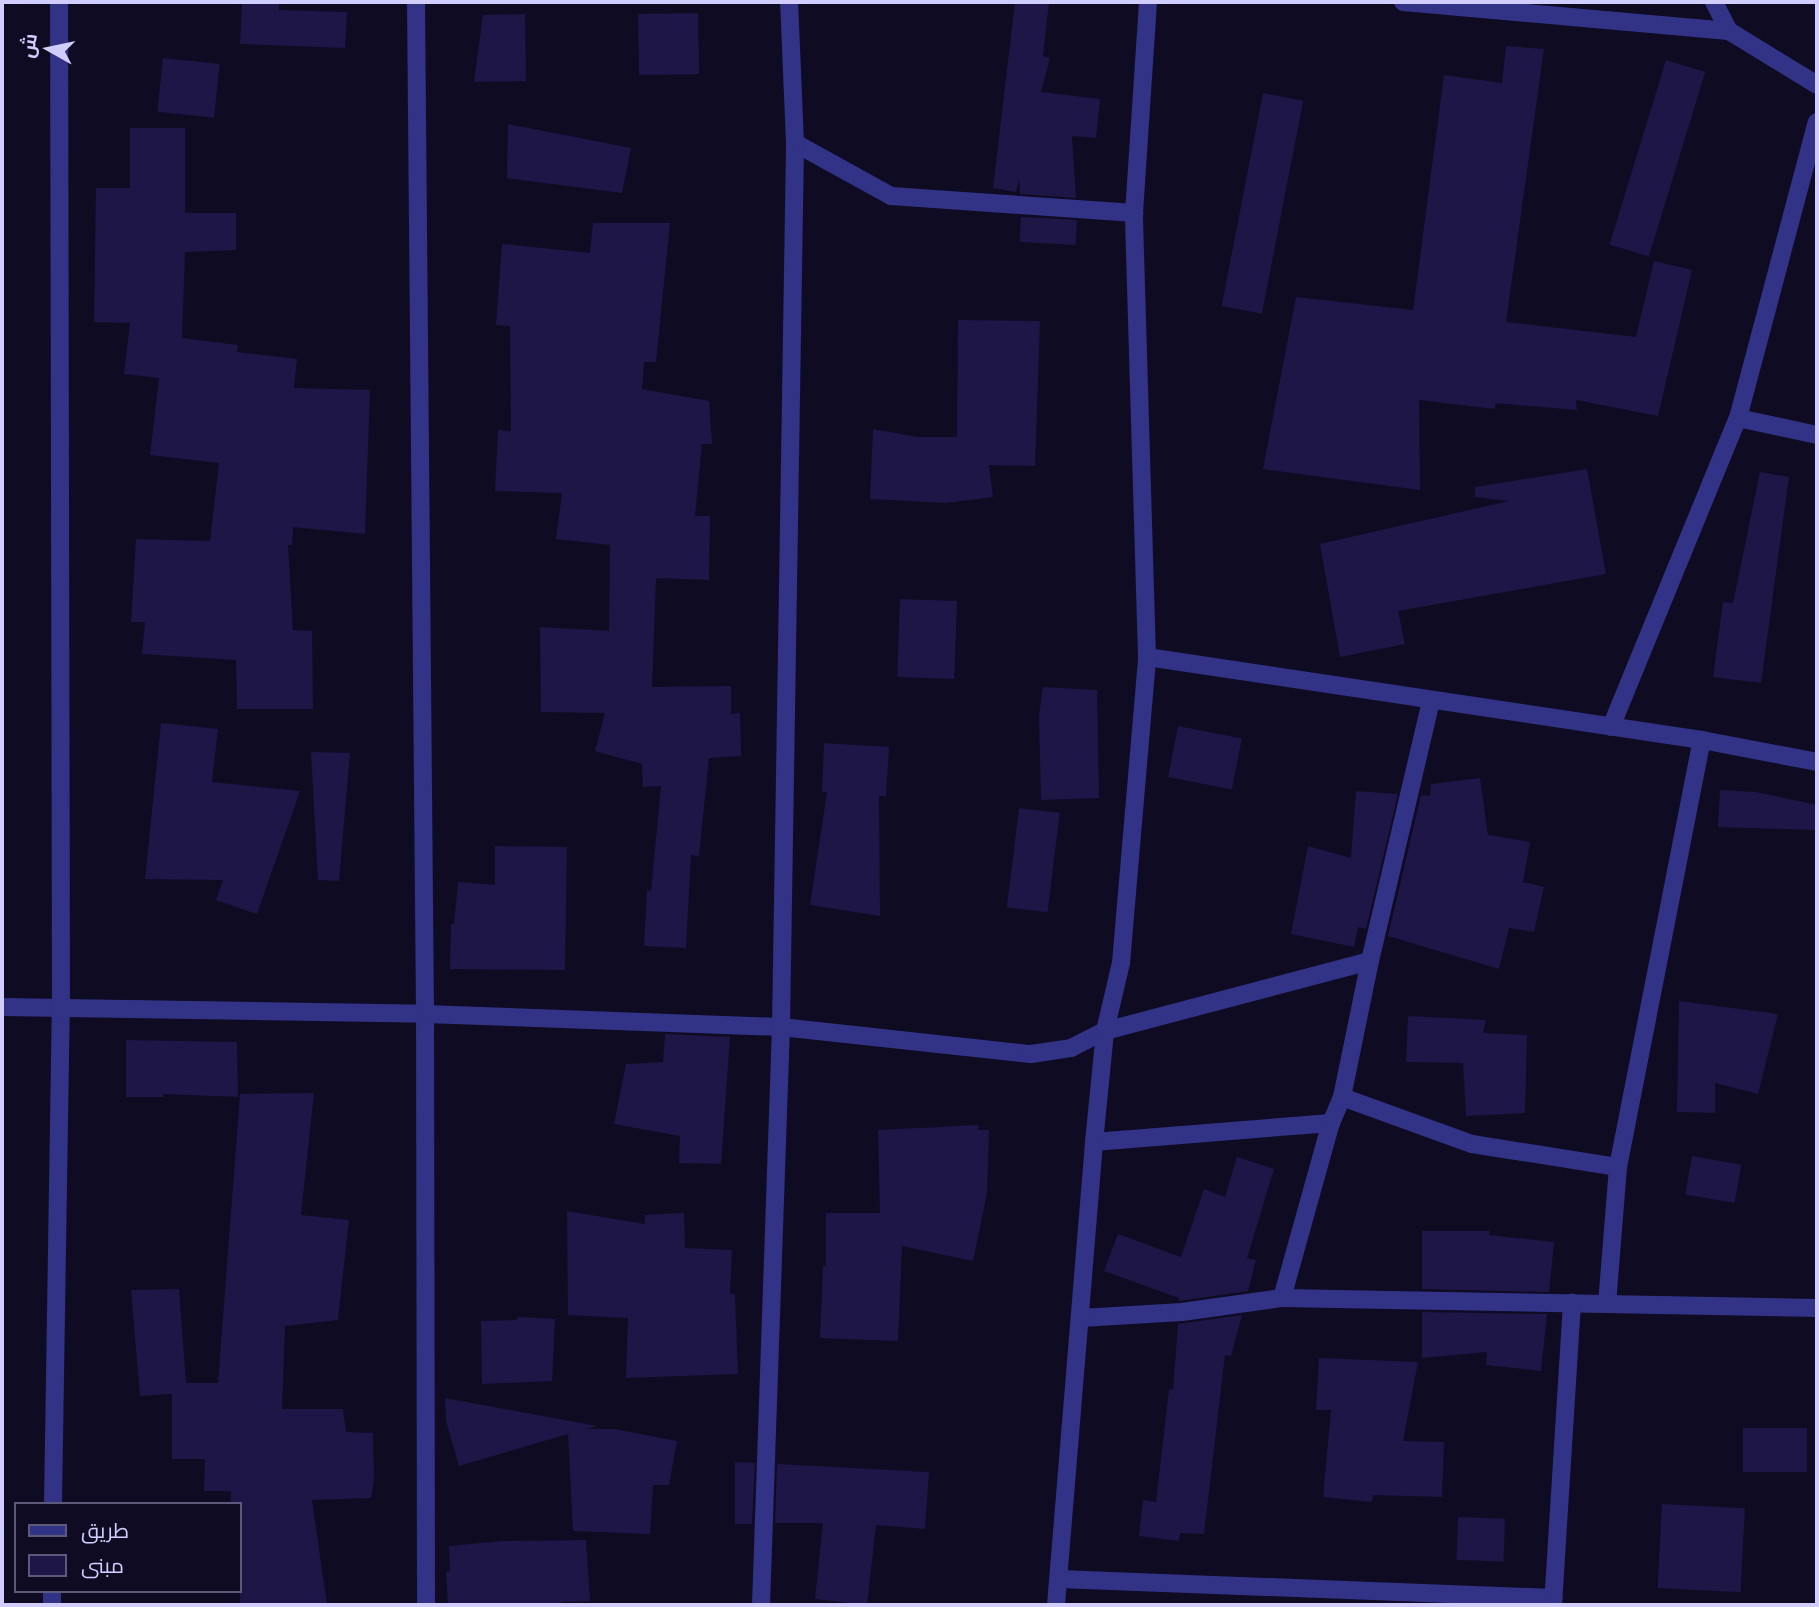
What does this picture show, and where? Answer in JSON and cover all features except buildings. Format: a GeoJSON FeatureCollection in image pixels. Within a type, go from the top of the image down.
{"type":"FeatureCollection","features":[{"type":"Feature","properties":{"kind":"street"},"geometry":{"type":"LineString","coordinates":[[53,1502],[61,1008],[60,2]]}},
{"type":"Feature","properties":{"kind":"street"},"geometry":{"type":"LineString","coordinates":[[416,2],[425,1014],[426,1605]]}},
{"type":"Feature","properties":{"kind":"street"},"geometry":{"type":"LineString","coordinates":[[761,1605],[781,1027],[795,143],[789,2]]}},
{"type":"Feature","properties":{"kind":"street"},"geometry":{"type":"LineString","coordinates":[[1056,1605],[1094,1142],[1105,1031],[1121,962],[1147,657],[1134,213],[1148,2]]}},
{"type":"Feature","properties":{"kind":"street"},"geometry":{"type":"LineString","coordinates":[[1403,2],[1729,31],[1817,85]]}},
{"type":"Feature","properties":{"kind":"street"},"geometry":{"type":"LineString","coordinates":[[1714,2],[1729,31]]}},
{"type":"Feature","properties":{"kind":"street"},"geometry":{"type":"LineString","coordinates":[[1611,727],[1738,418],[1817,122]]}},
{"type":"Feature","properties":{"kind":"street"},"geometry":{"type":"LineString","coordinates":[[795,143],[891,196],[1134,213]]}},
{"type":"Feature","properties":{"kind":"street"},"geometry":{"type":"LineString","coordinates":[[1738,418],[1817,435]]}},
{"type":"Feature","properties":{"kind":"street"},"geometry":{"type":"LineString","coordinates":[[1147,657],[1702,740],[1817,762]]}},
{"type":"Feature","properties":{"kind":"street"},"geometry":{"type":"LineString","coordinates":[[1282,1298],[1331,1123],[1342,1097],[1370,961],[1432,701]]}},
{"type":"Feature","properties":{"kind":"street"},"geometry":{"type":"LineString","coordinates":[[1607,1304],[1618,1167],[1702,740]]}},
{"type":"Feature","properties":{"kind":"street"},"geometry":{"type":"LineString","coordinates":[[2,1007],[425,1014],[781,1027],[1031,1054],[1071,1048],[1105,1031],[1370,961]]}},
{"type":"Feature","properties":{"kind":"street"},"geometry":{"type":"LineString","coordinates":[[1342,1097],[1472,1144],[1618,1167]]}},
{"type":"Feature","properties":{"kind":"street"},"geometry":{"type":"LineString","coordinates":[[1094,1142],[1331,1123]]}},
{"type":"Feature","properties":{"kind":"street"},"geometry":{"type":"LineString","coordinates":[[1081,1318],[1182,1312],[1282,1298],[1817,1308]]}},
{"type":"Feature","properties":{"kind":"street"},"geometry":{"type":"LineString","coordinates":[[1059,1579],[1554,1602],[1572,1303]]}}]}
